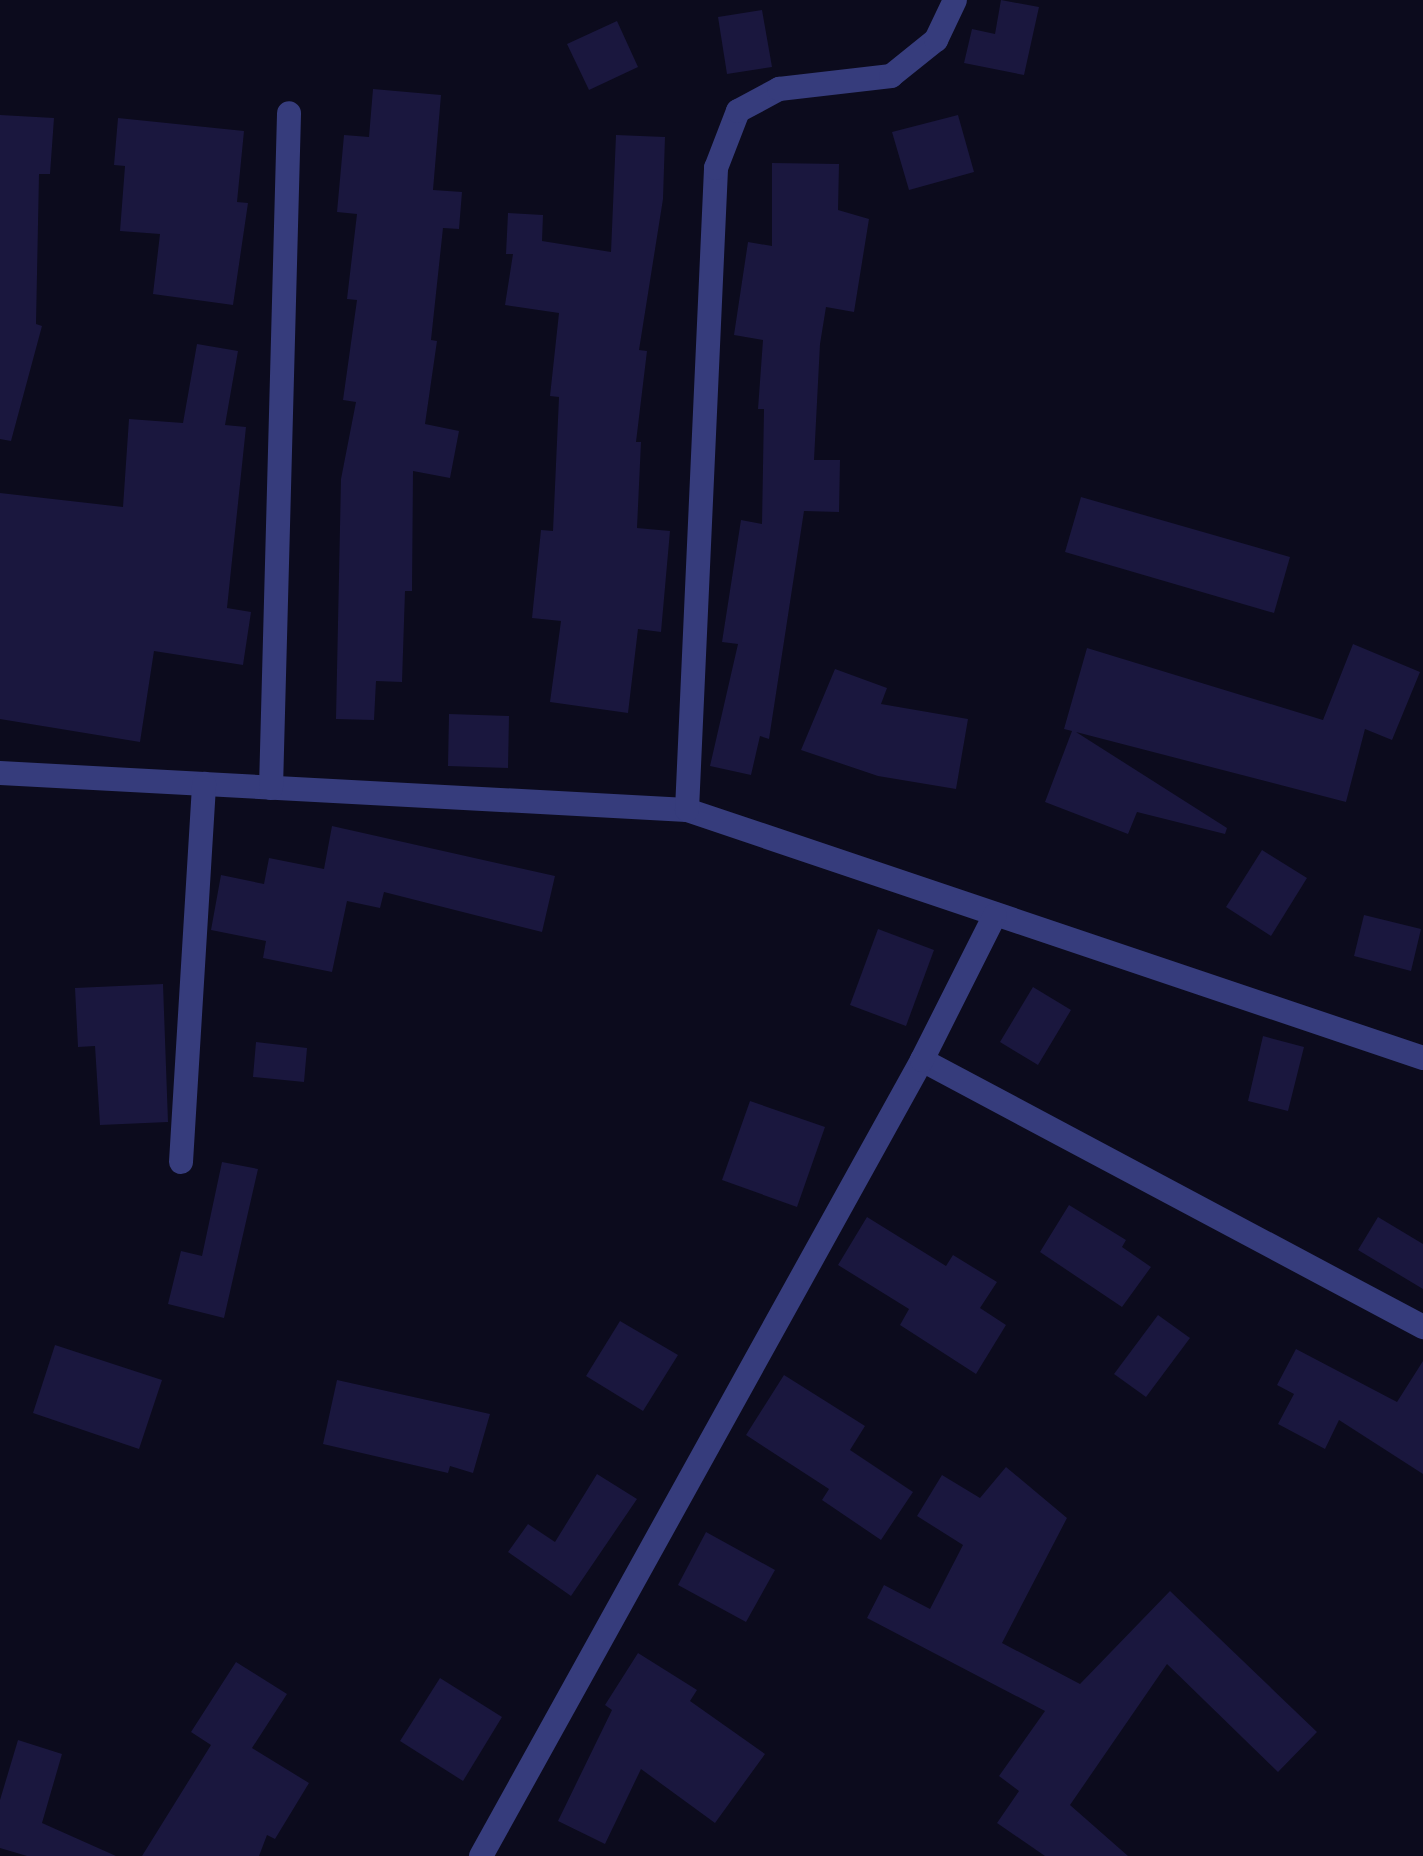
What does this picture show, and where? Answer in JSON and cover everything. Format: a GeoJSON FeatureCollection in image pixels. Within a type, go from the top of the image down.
{"type":"FeatureCollection","features":[{"type":"Feature","properties":{"kind":"street"},"geometry":{"type":"LineString","coordinates":[[687,810],[716,168],[738,111],[779,89],[891,76],[936,40],[955,0]]}},
{"type":"Feature","properties":{"kind":"street"},"geometry":{"type":"LineString","coordinates":[[271,788],[289,113]]}},
{"type":"Feature","properties":{"kind":"street"},"geometry":{"type":"LineString","coordinates":[[0,773],[687,810],[1423,1058]]}},
{"type":"Feature","properties":{"kind":"street"},"geometry":{"type":"LineString","coordinates":[[181,1162],[204,784]]}},
{"type":"Feature","properties":{"kind":"street"},"geometry":{"type":"LineString","coordinates":[[481,1856],[922,1060],[995,915]]}},
{"type":"Feature","properties":{"kind":"street"},"geometry":{"type":"LineString","coordinates":[[922,1060],[1423,1327]]}},
{"type":"Feature","properties":{"kind":"building"},"geometry":{"type":"Polygon","coordinates":[[[1001,0],[1039,7],[1024,75],[964,63],[972,29],[995,34],[1001,0]]]}},
{"type":"Feature","properties":{"kind":"building"},"geometry":{"type":"Polygon","coordinates":[[[762,10],[772,67],[727,74],[718,17],[762,10]]]}},
{"type":"Feature","properties":{"kind":"building"},"geometry":{"type":"Polygon","coordinates":[[[617,21],[638,67],[589,90],[567,44],[617,21]]]}},
{"type":"Feature","properties":{"kind":"building"},"geometry":{"type":"Polygon","coordinates":[[[373,89],[441,95],[433,190],[462,192],[459,229],[443,228],[431,340],[437,341],[425,424],[459,431],[450,478],[413,471],[412,591],[405,591],[402,682],[376,681],[374,720],[336,719],[341,479],[356,402],[343,400],[357,300],[347,299],[357,214],[337,212],[344,135],[369,137],[373,89]]]}},
{"type":"Feature","properties":{"kind":"building"},"geometry":{"type":"Polygon","coordinates":[[[0,115],[54,118],[50,174],[39,174],[36,324],[42,326],[11,441],[0,439],[0,115]]]}},
{"type":"Feature","properties":{"kind":"building"},"geometry":{"type":"Polygon","coordinates":[[[958,115],[974,172],[909,190],[892,132],[958,115]]]}},
{"type":"Feature","properties":{"kind":"building"},"geometry":{"type":"Polygon","coordinates":[[[118,118],[244,131],[237,202],[248,203],[233,305],[153,294],[160,234],[120,231],[125,166],[114,165],[118,118]]]}},
{"type":"Feature","properties":{"kind":"building"},"geometry":{"type":"Polygon","coordinates":[[[616,135],[665,137],[663,199],[639,350],[647,351],[636,442],[641,442],[637,528],[670,531],[661,632],[638,629],[628,713],[550,702],[561,621],[532,618],[541,530],[553,531],[559,397],[550,396],[559,313],[505,305],[513,254],[506,254],[508,213],[543,215],[542,241],[611,252],[616,135]]]}},
{"type":"Feature","properties":{"kind":"building"},"geometry":{"type":"Polygon","coordinates":[[[772,163],[839,164],[838,210],[869,219],[854,312],[826,307],[820,344],[814,460],[840,460],[839,512],[804,511],[769,739],[760,736],[751,775],[710,766],[738,644],[722,642],[741,520],[762,524],[764,409],[758,409],[763,340],[734,335],[748,242],[772,246],[772,163]]]}},
{"type":"Feature","properties":{"kind":"building"},"geometry":{"type":"Polygon","coordinates":[[[197,344],[238,351],[225,425],[246,427],[227,608],[251,612],[243,665],[154,651],[140,742],[0,719],[0,493],[123,507],[129,419],[183,423],[197,344]]]}},
{"type":"Feature","properties":{"kind":"building"},"geometry":{"type":"Polygon","coordinates":[[[1081,497],[1290,557],[1274,613],[1065,552],[1081,497]]]}},
{"type":"Feature","properties":{"kind":"building"},"geometry":{"type":"Polygon","coordinates":[[[1353,644],[1420,672],[1392,740],[1365,729],[1346,802],[1076,732],[1227,828],[1225,834],[1137,812],[1128,834],[1045,802],[1072,731],[1064,729],[1087,648],[1323,720],[1353,644]]]}},
{"type":"Feature","properties":{"kind":"building"},"geometry":{"type":"Polygon","coordinates":[[[835,669],[887,688],[881,704],[968,719],[956,789],[878,776],[801,750],[835,669]]]}},
{"type":"Feature","properties":{"kind":"building"},"geometry":{"type":"Polygon","coordinates":[[[449,714],[509,716],[508,768],[448,766],[449,714]]]}},
{"type":"Feature","properties":{"kind":"building"},"geometry":{"type":"Polygon","coordinates":[[[332,826],[555,876],[542,932],[384,892],[380,908],[347,901],[332,972],[263,958],[266,941],[211,930],[221,875],[264,884],[269,858],[324,869],[332,826]]]}},
{"type":"Feature","properties":{"kind":"building"},"geometry":{"type":"Polygon","coordinates":[[[1262,850],[1307,878],[1271,936],[1226,907],[1262,850]]]}},
{"type":"Feature","properties":{"kind":"building"},"geometry":{"type":"Polygon","coordinates":[[[1364,915],[1421,929],[1411,971],[1354,956],[1364,915]]]}},
{"type":"Feature","properties":{"kind":"building"},"geometry":{"type":"Polygon","coordinates":[[[878,929],[934,950],[906,1026],[850,1005],[878,929]]]}},
{"type":"Feature","properties":{"kind":"building"},"geometry":{"type":"Polygon","coordinates":[[[163,984],[168,1122],[100,1125],[95,1046],[78,1047],[75,988],[163,984]]]}},
{"type":"Feature","properties":{"kind":"building"},"geometry":{"type":"Polygon","coordinates":[[[1033,987],[1071,1010],[1038,1065],[1000,1042],[1033,987]]]}},
{"type":"Feature","properties":{"kind":"building"},"geometry":{"type":"Polygon","coordinates":[[[1263,1036],[1304,1047],[1288,1111],[1248,1101],[1263,1036]]]}},
{"type":"Feature","properties":{"kind":"building"},"geometry":{"type":"Polygon","coordinates":[[[256,1042],[307,1048],[304,1082],[253,1077],[256,1042]]]}},
{"type":"Feature","properties":{"kind":"building"},"geometry":{"type":"Polygon","coordinates":[[[750,1101],[825,1127],[797,1207],[722,1180],[750,1101]]]}},
{"type":"Feature","properties":{"kind":"building"},"geometry":{"type":"Polygon","coordinates":[[[222,1162],[258,1169],[224,1318],[168,1304],[181,1251],[202,1256],[222,1162]]]}},
{"type":"Feature","properties":{"kind":"building"},"geometry":{"type":"Polygon","coordinates":[[[1069,1205],[1126,1240],[1122,1247],[1151,1267],[1122,1307],[1040,1252],[1069,1205]]]}},
{"type":"Feature","properties":{"kind":"building"},"geometry":{"type":"Polygon","coordinates":[[[867,1217],[946,1266],[953,1255],[997,1282],[980,1308],[1006,1325],[976,1374],[900,1325],[909,1309],[838,1265],[867,1217]]]}},
{"type":"Feature","properties":{"kind":"building"},"geometry":{"type":"Polygon","coordinates":[[[1378,1217],[1423,1244],[1423,1289],[1358,1250],[1378,1217]]]}},
{"type":"Feature","properties":{"kind":"building"},"geometry":{"type":"Polygon","coordinates":[[[1158,1315],[1190,1338],[1146,1397],[1114,1374],[1158,1315]]]}},
{"type":"Feature","properties":{"kind":"building"},"geometry":{"type":"Polygon","coordinates":[[[620,1321],[678,1355],[643,1411],[586,1376],[620,1321]]]}},
{"type":"Feature","properties":{"kind":"building"},"geometry":{"type":"Polygon","coordinates":[[[55,1345],[162,1380],[139,1449],[33,1413],[55,1345]]]}},
{"type":"Feature","properties":{"kind":"building"},"geometry":{"type":"Polygon","coordinates":[[[1296,1349],[1397,1402],[1423,1361],[1423,1474],[1339,1420],[1325,1449],[1278,1424],[1294,1394],[1277,1385],[1296,1349]]]}},
{"type":"Feature","properties":{"kind":"building"},"geometry":{"type":"Polygon","coordinates":[[[784,1375],[865,1426],[850,1450],[913,1492],[881,1540],[822,1500],[829,1489],[746,1435],[784,1375]]]}},
{"type":"Feature","properties":{"kind":"building"},"geometry":{"type":"Polygon","coordinates":[[[337,1380],[490,1414],[473,1473],[450,1466],[448,1473],[323,1444],[337,1380]]]}},
{"type":"Feature","properties":{"kind":"building"},"geometry":{"type":"Polygon","coordinates":[[[1006,1467],[1067,1518],[1002,1643],[1080,1684],[1170,1591],[1317,1732],[1278,1772],[1167,1664],[1070,1805],[1128,1856],[1045,1856],[997,1823],[1019,1791],[999,1776],[1045,1711],[867,1618],[884,1585],[930,1609],[963,1545],[917,1516],[942,1475],[980,1498],[1006,1467]]]}},
{"type":"Feature","properties":{"kind":"building"},"geometry":{"type":"Polygon","coordinates":[[[597,1474],[637,1499],[571,1596],[508,1552],[528,1524],[555,1542],[597,1474]]]}},
{"type":"Feature","properties":{"kind":"building"},"geometry":{"type":"Polygon","coordinates":[[[706,1532],[775,1570],[746,1622],[678,1585],[706,1532]]]}},
{"type":"Feature","properties":{"kind":"building"},"geometry":{"type":"Polygon","coordinates":[[[638,1653],[697,1690],[690,1701],[765,1754],[715,1823],[641,1769],[605,1844],[558,1821],[612,1710],[605,1705],[638,1653]]]}},
{"type":"Feature","properties":{"kind":"building"},"geometry":{"type":"Polygon","coordinates":[[[236,1662],[287,1694],[252,1748],[309,1783],[275,1839],[267,1835],[259,1856],[142,1856],[211,1745],[191,1732],[236,1662]]]}},
{"type":"Feature","properties":{"kind":"building"},"geometry":{"type":"Polygon","coordinates":[[[440,1678],[502,1717],[463,1781],[400,1741],[440,1678]]]}},
{"type":"Feature","properties":{"kind":"building"},"geometry":{"type":"Polygon","coordinates":[[[18,1740],[62,1754],[42,1823],[116,1856],[27,1856],[0,1848],[0,1800],[18,1740]]]}}]}
